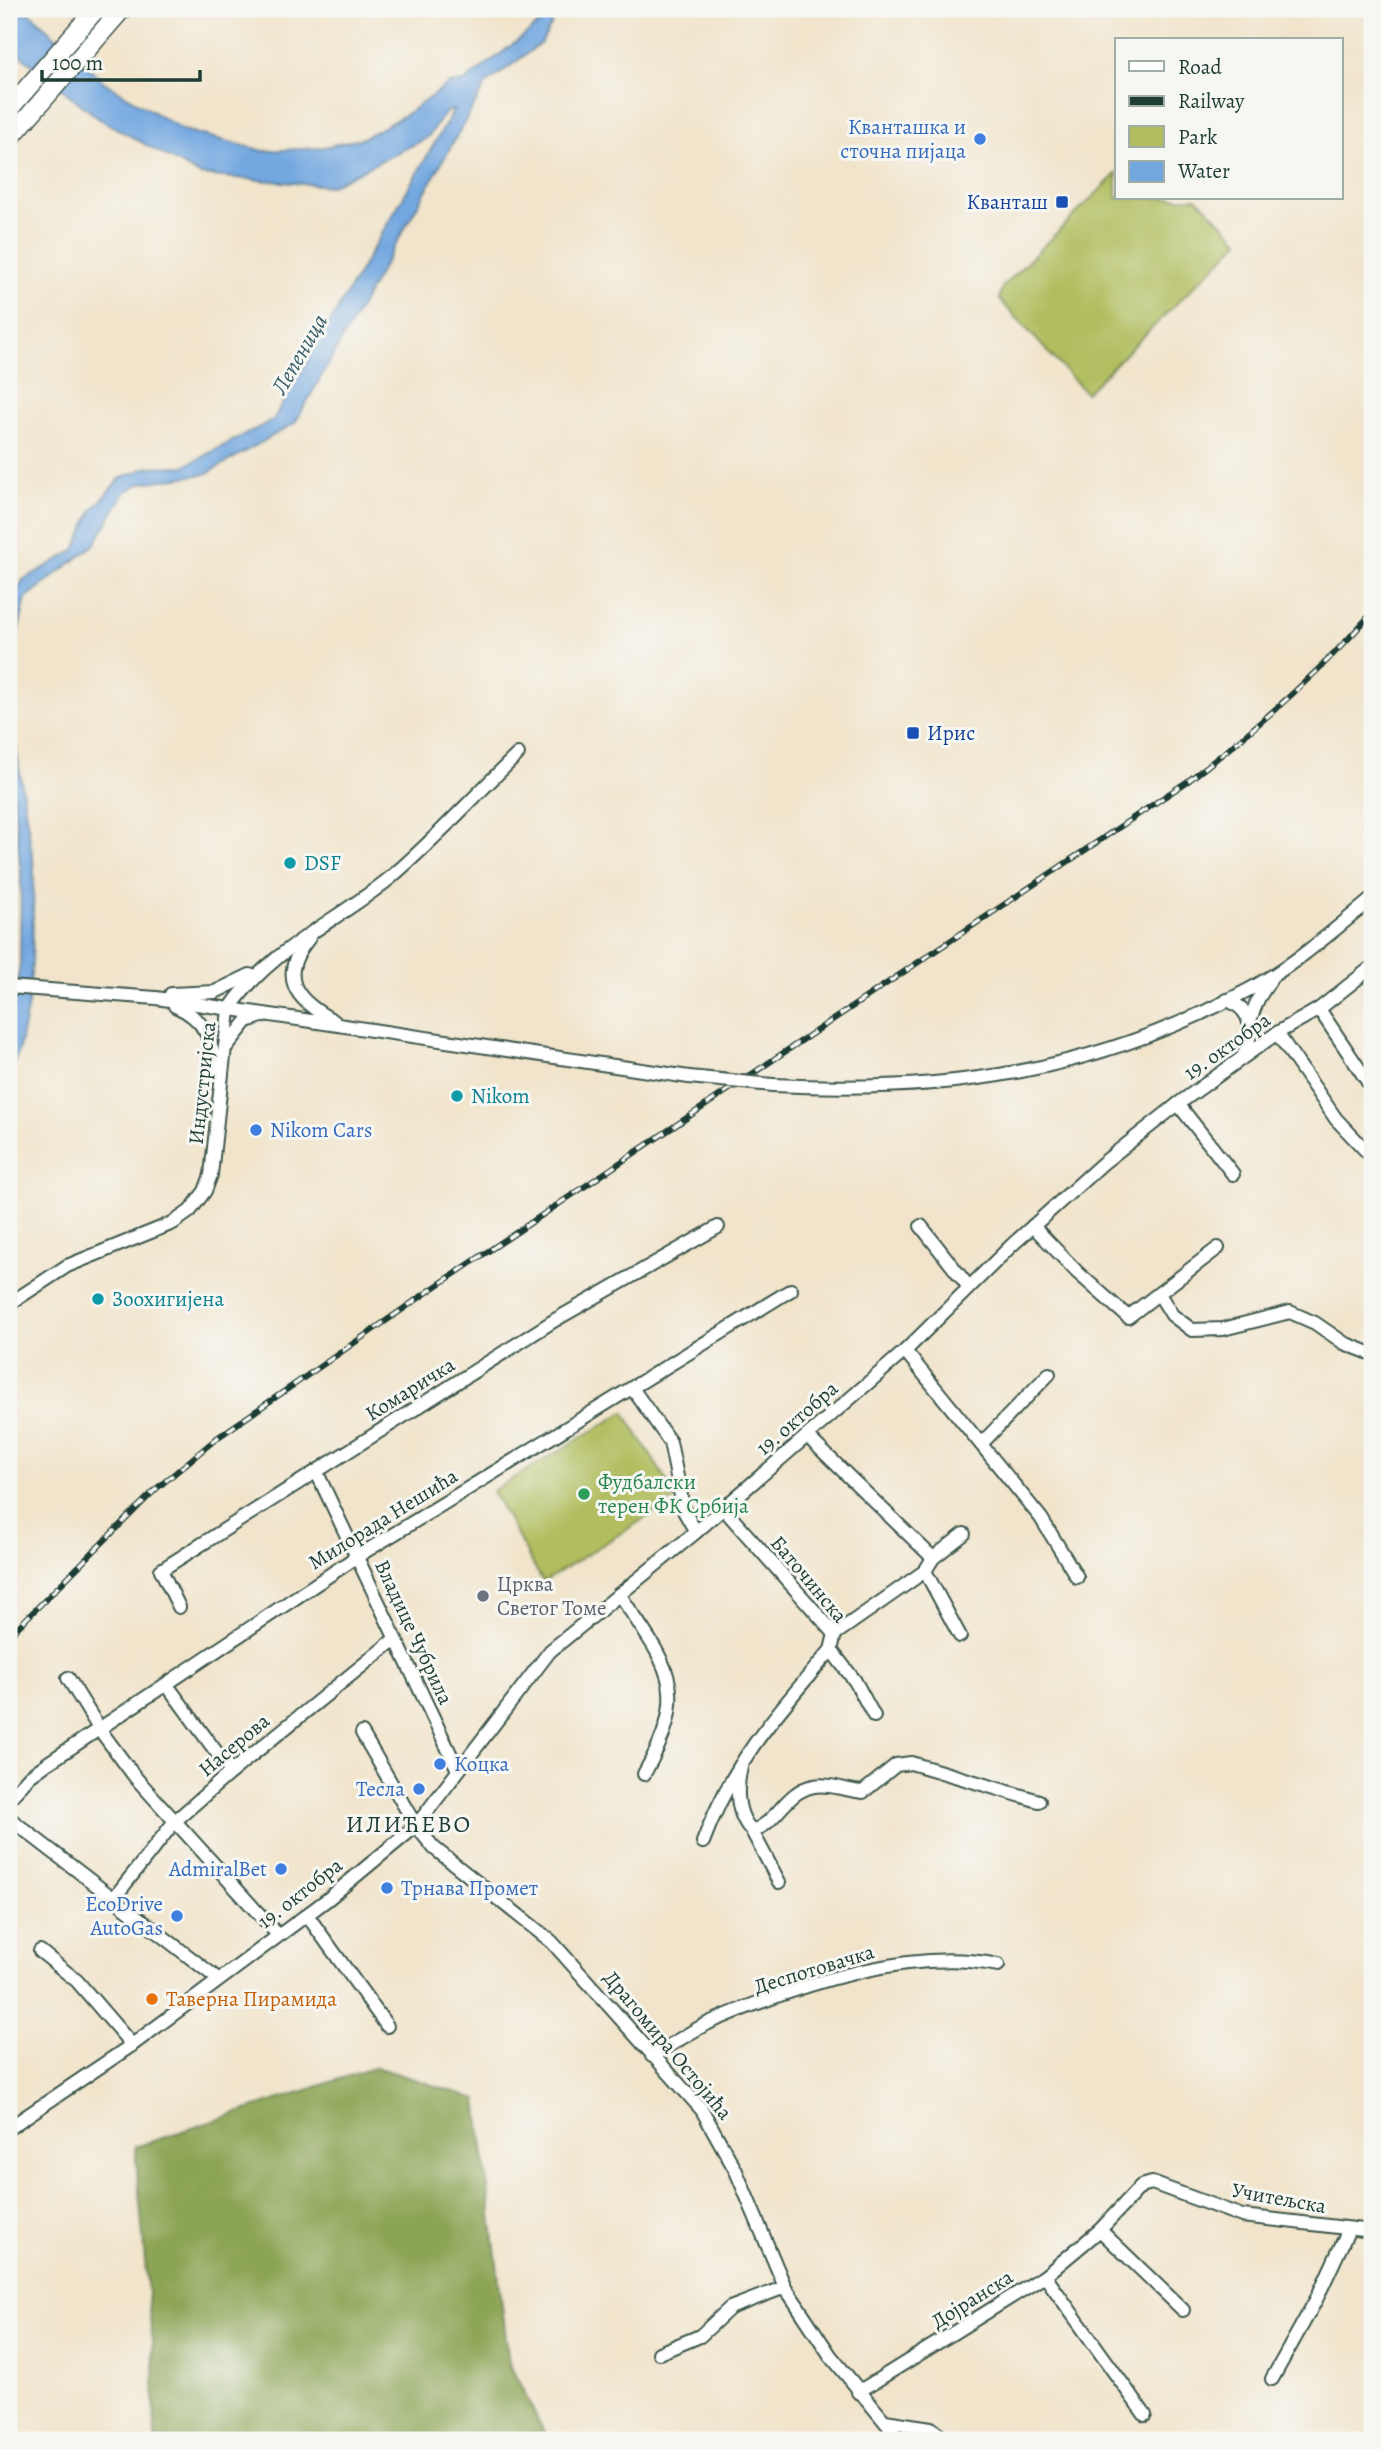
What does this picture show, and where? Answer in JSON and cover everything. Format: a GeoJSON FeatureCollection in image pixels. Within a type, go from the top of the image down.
{"type":"FeatureCollection","features":[{"type":"Feature","properties":{"kind":"highway"},"geometry":{"type":"LineString","coordinates":[[9,109],[96,9]]}},
{"type":"Feature","properties":{"kind":"highway"},"geometry":{"type":"LineString","coordinates":[[9,139],[122,9]]}},
{"type":"Feature","properties":{"kind":"street","name":"Индустријска"},"geometry":{"type":"LineString","coordinates":[[9,1304],[67,1266],[173,1223],[190,1211],[205,1191],[211,1175],[229,1010],[249,982],[318,927],[391,876],[518,754]]}},
{"type":"Feature","properties":{"kind":"street"},"geometry":{"type":"LineString","coordinates":[[9,987],[156,998],[689,1077],[774,1085],[902,1088],[1023,1073],[1109,1048],[1227,1000],[1276,973],[1372,899]]}},
{"type":"Feature","properties":{"kind":"street"},"geometry":{"type":"LineString","coordinates":[[318,927],[299,951],[292,973],[293,982],[306,1004],[341,1024]]}},
{"type":"Feature","properties":{"kind":"street"},"geometry":{"type":"LineString","coordinates":[[112,994],[135,989],[173,995],[207,993],[230,986],[266,966]]}},
{"type":"Feature","properties":{"kind":"street","name":"19. октобра"},"geometry":{"type":"LineString","coordinates":[[9,2128],[132,2045],[307,1915],[416,1826],[550,1651],[696,1532],[905,1351],[968,1286],[1103,1163],[1178,1104],[1272,1036],[1319,1009],[1372,967]]}},
{"type":"Feature","properties":{"kind":"street"},"geometry":{"type":"LineString","coordinates":[[1243,1057],[1258,999],[1276,973]]}},
{"type":"Feature","properties":{"kind":"street"},"geometry":{"type":"LineString","coordinates":[[156,998],[186,1010],[205,1028],[211,1038],[219,1085]]}},
{"type":"Feature","properties":{"kind":"street"},"geometry":{"type":"LineString","coordinates":[[1227,1000],[1237,1003],[1257,1038],[1272,1036],[1336,1119],[1372,1157]]}},
{"type":"Feature","properties":{"kind":"street"},"geometry":{"type":"LineString","coordinates":[[1319,1009],[1372,1088]]}},
{"type":"Feature","properties":{"kind":"street"},"geometry":{"type":"LineString","coordinates":[[222,1055],[232,1036],[247,1021],[267,1015]]}},
{"type":"Feature","properties":{"kind":"street"},"geometry":{"type":"LineString","coordinates":[[1178,1104],[1233,1174]]}},
{"type":"Feature","properties":{"kind":"street"},"geometry":{"type":"LineString","coordinates":[[921,1226],[968,1286]]}},
{"type":"Feature","properties":{"kind":"street"},"geometry":{"type":"LineString","coordinates":[[1033,1226],[1078,1273],[1128,1317],[1218,1248]]}},
{"type":"Feature","properties":{"kind":"street","name":"Комаричка"},"geometry":{"type":"LineString","coordinates":[[179,1606],[161,1570],[555,1320],[718,1227]]}},
{"type":"Feature","properties":{"kind":"street","name":"Милорада Нешића"},"geometry":{"type":"LineString","coordinates":[[9,1799],[30,1776],[358,1556],[791,1290]]}},
{"type":"Feature","properties":{"kind":"street"},"geometry":{"type":"LineString","coordinates":[[1158,1294],[1172,1315],[1192,1330],[1223,1329],[1290,1312],[1315,1323],[1343,1343],[1372,1354]]}},
{"type":"Feature","properties":{"kind":"street"},"geometry":{"type":"LineString","coordinates":[[905,1351],[1041,1518],[1077,1577]]}},
{"type":"Feature","properties":{"kind":"street"},"geometry":{"type":"LineString","coordinates":[[981,1444],[1049,1374]]}},
{"type":"Feature","properties":{"kind":"street"},"geometry":{"type":"LineString","coordinates":[[632,1388],[670,1442],[684,1511],[696,1532]]}},
{"type":"Feature","properties":{"kind":"street"},"geometry":{"type":"LineString","coordinates":[[807,1436],[933,1558]]}},
{"type":"Feature","properties":{"kind":"street","name":"Владице Чубрила"},"geometry":{"type":"LineString","coordinates":[[317,1473],[458,1770]]}},
{"type":"Feature","properties":{"kind":"street","name":"Баточинска"},"geometry":{"type":"LineString","coordinates":[[723,1508],[835,1634],[831,1650],[855,1681],[874,1716]]}},
{"type":"Feature","properties":{"kind":"street"},"geometry":{"type":"LineString","coordinates":[[835,1634],[925,1571],[933,1558],[964,1534]]}},
{"type":"Feature","properties":{"kind":"street"},"geometry":{"type":"LineString","coordinates":[[925,1571],[960,1636]]}},
{"type":"Feature","properties":{"kind":"street"},"geometry":{"type":"LineString","coordinates":[[619,1594],[664,1662],[672,1691],[664,1739],[644,1774]]}},
{"type":"Feature","properties":{"kind":"street","name":"Насерова"},"geometry":{"type":"LineString","coordinates":[[114,1898],[174,1821],[395,1639]]}},
{"type":"Feature","properties":{"kind":"street"},"geometry":{"type":"LineString","coordinates":[[703,1842],[718,1804],[762,1730],[831,1650]]}},
{"type":"Feature","properties":{"kind":"street"},"geometry":{"type":"LineString","coordinates":[[68,1678],[100,1730],[135,1777],[278,1936]]}},
{"type":"Feature","properties":{"kind":"street"},"geometry":{"type":"LineString","coordinates":[[167,1685],[231,1772]]}},
{"type":"Feature","properties":{"kind":"street","name":"Драгомира Остојића"},"geometry":{"type":"LineString","coordinates":[[362,1732],[416,1826],[443,1856],[552,1942],[590,1980],[652,2056],[702,2110],[720,2137],[785,2287],[807,2324],[858,2392],[900,2440]]}},
{"type":"Feature","properties":{"kind":"street"},"geometry":{"type":"LineString","coordinates":[[752,1831],[763,1825],[793,1794],[804,1789],[825,1786],[863,1792],[902,1763],[911,1763],[1039,1801]]}},
{"type":"Feature","properties":{"kind":"street"},"geometry":{"type":"LineString","coordinates":[[741,1766],[738,1800],[745,1822],[779,1882]]}},
{"type":"Feature","properties":{"kind":"street"},"geometry":{"type":"LineString","coordinates":[[9,1818],[218,1979]]}},
{"type":"Feature","properties":{"kind":"street"},"geometry":{"type":"LineString","coordinates":[[307,1915],[387,2026]]}},
{"type":"Feature","properties":{"kind":"street"},"geometry":{"type":"LineString","coordinates":[[40,1951],[77,1981],[132,2045]]}},
{"type":"Feature","properties":{"kind":"street","name":"Деспотовачка"},"geometry":{"type":"LineString","coordinates":[[652,2056],[711,2022],[846,1976],[930,1959],[965,1959],[998,1965]]}},
{"type":"Feature","properties":{"kind":"street","name":"Учитељска"},"geometry":{"type":"LineString","coordinates":[[1141,2186],[1152,2183],[1241,2216],[1372,2231]]}},
{"type":"Feature","properties":{"kind":"street","name":"Дојранска"},"geometry":{"type":"LineString","coordinates":[[858,2392],[1045,2276],[1100,2230],[1141,2186]]}},
{"type":"Feature","properties":{"kind":"street"},"geometry":{"type":"LineString","coordinates":[[1272,2379],[1316,2300],[1349,2229]]}},
{"type":"Feature","properties":{"kind":"street"},"geometry":{"type":"LineString","coordinates":[[1100,2230],[1183,2310]]}},
{"type":"Feature","properties":{"kind":"street"},"geometry":{"type":"LineString","coordinates":[[1045,2276],[1145,2415]]}},
{"type":"Feature","properties":{"kind":"street"},"geometry":{"type":"LineString","coordinates":[[659,2353],[700,2336],[730,2308],[785,2287]]}},
{"type":"Feature","properties":{"kind":"street"},"geometry":{"type":"LineString","coordinates":[[885,2421],[931,2428],[947,2440]]}},
{"type":"Feature","properties":{"kind":"green space"},"geometry":{"type":"Polygon","coordinates":[[[1115,175],[1115,200],[1199,200],[1240,241],[1086,393],[999,299],[1003,286],[1115,175]]]}},
{"type":"Feature","properties":{"kind":"green space","name":"Фудбалски терен ФК Србија"},"geometry":{"type":"Polygon","coordinates":[[[624,1412],[677,1498],[543,1582],[492,1491],[624,1412]]]}},
{"type":"Feature","properties":{"kind":"green space"},"geometry":{"type":"Polygon","coordinates":[[[376,2067],[477,2099],[509,2363],[548,2440],[155,2440],[154,2364],[135,2147],[376,2067]]]}},
{"type":"Feature","properties":{"kind":"water"},"geometry":{"type":"Polygon","coordinates":[[[9,9],[26,9],[104,82],[183,130],[264,151],[320,148],[363,138],[405,115],[449,84],[464,82],[539,24],[543,9],[554,9],[554,20],[541,43],[486,84],[295,423],[206,474],[141,483],[125,492],[94,545],[26,598],[12,658],[9,702],[9,636],[13,599],[23,580],[75,550],[92,511],[119,479],[148,467],[185,466],[273,420],[454,110],[446,112],[427,138],[330,186],[200,175],[98,118],[9,46],[9,9]]]}},
{"type":"Feature","properties":{"kind":"water"},"geometry":{"type":"Polygon","coordinates":[[[9,702],[34,867],[32,963],[28,1005],[19,1049],[9,1077],[9,1036],[20,964],[21,874],[9,754],[9,702]]]}},
{"type":"Feature","properties":{"kind":"railway"},"geometry":{"type":"LineString","coordinates":[[9,1636],[156,1489],[217,1438],[429,1291],[1188,781],[1284,702],[1372,613]]}},
{"type":"Feature","properties":{"kind":"place","name":"Кванташка и сточна пијаца"},"geometry":{"type":"Point","coordinates":[980,139]}},
{"type":"Feature","properties":{"kind":"place","name":"Кванташ"},"geometry":{"type":"Point","coordinates":[1062,202]}},
{"type":"Feature","properties":{"kind":"place","name":"Ирис"},"geometry":{"type":"Point","coordinates":[913,733]}},
{"type":"Feature","properties":{"kind":"place","name":"DSF"},"geometry":{"type":"Point","coordinates":[290,863]}},
{"type":"Feature","properties":{"kind":"place","name":"Nikom"},"geometry":{"type":"Point","coordinates":[457,1096]}},
{"type":"Feature","properties":{"kind":"place","name":"Nikom Cars"},"geometry":{"type":"Point","coordinates":[256,1130]}},
{"type":"Feature","properties":{"kind":"place","name":"Зоохигијена"},"geometry":{"type":"Point","coordinates":[98,1299]}},
{"type":"Feature","properties":{"kind":"place","name":"Фудбалски терен ФК Србија"},"geometry":{"type":"Point","coordinates":[584,1494]}},
{"type":"Feature","properties":{"kind":"place","name":"Црква Светог Томе"},"geometry":{"type":"Point","coordinates":[483,1596]}},
{"type":"Feature","properties":{"kind":"place","name":"Коцка"},"geometry":{"type":"Point","coordinates":[440,1764]}},
{"type":"Feature","properties":{"kind":"place","name":"Тесла"},"geometry":{"type":"Point","coordinates":[419,1789]}},
{"type":"Feature","properties":{"kind":"place","name":"AdmiralBet"},"geometry":{"type":"Point","coordinates":[281,1869]}},
{"type":"Feature","properties":{"kind":"place","name":"Трнава Промет"},"geometry":{"type":"Point","coordinates":[387,1888]}},
{"type":"Feature","properties":{"kind":"place","name":"EcoDrive AutoGas"},"geometry":{"type":"Point","coordinates":[177,1916]}},
{"type":"Feature","properties":{"kind":"place","name":"Таверна Пирамида"},"geometry":{"type":"Point","coordinates":[152,1999]}},
{"type":"Feature","properties":{"kind":"district","name":"ИЛИЋЕВО"},"geometry":{"type":"Point","coordinates":[409,1824]}},
{"type":"Feature","properties":{"kind":"water label","name":"Лепеница"},"geometry":{"type":"Point","coordinates":[299,354]}}]}
